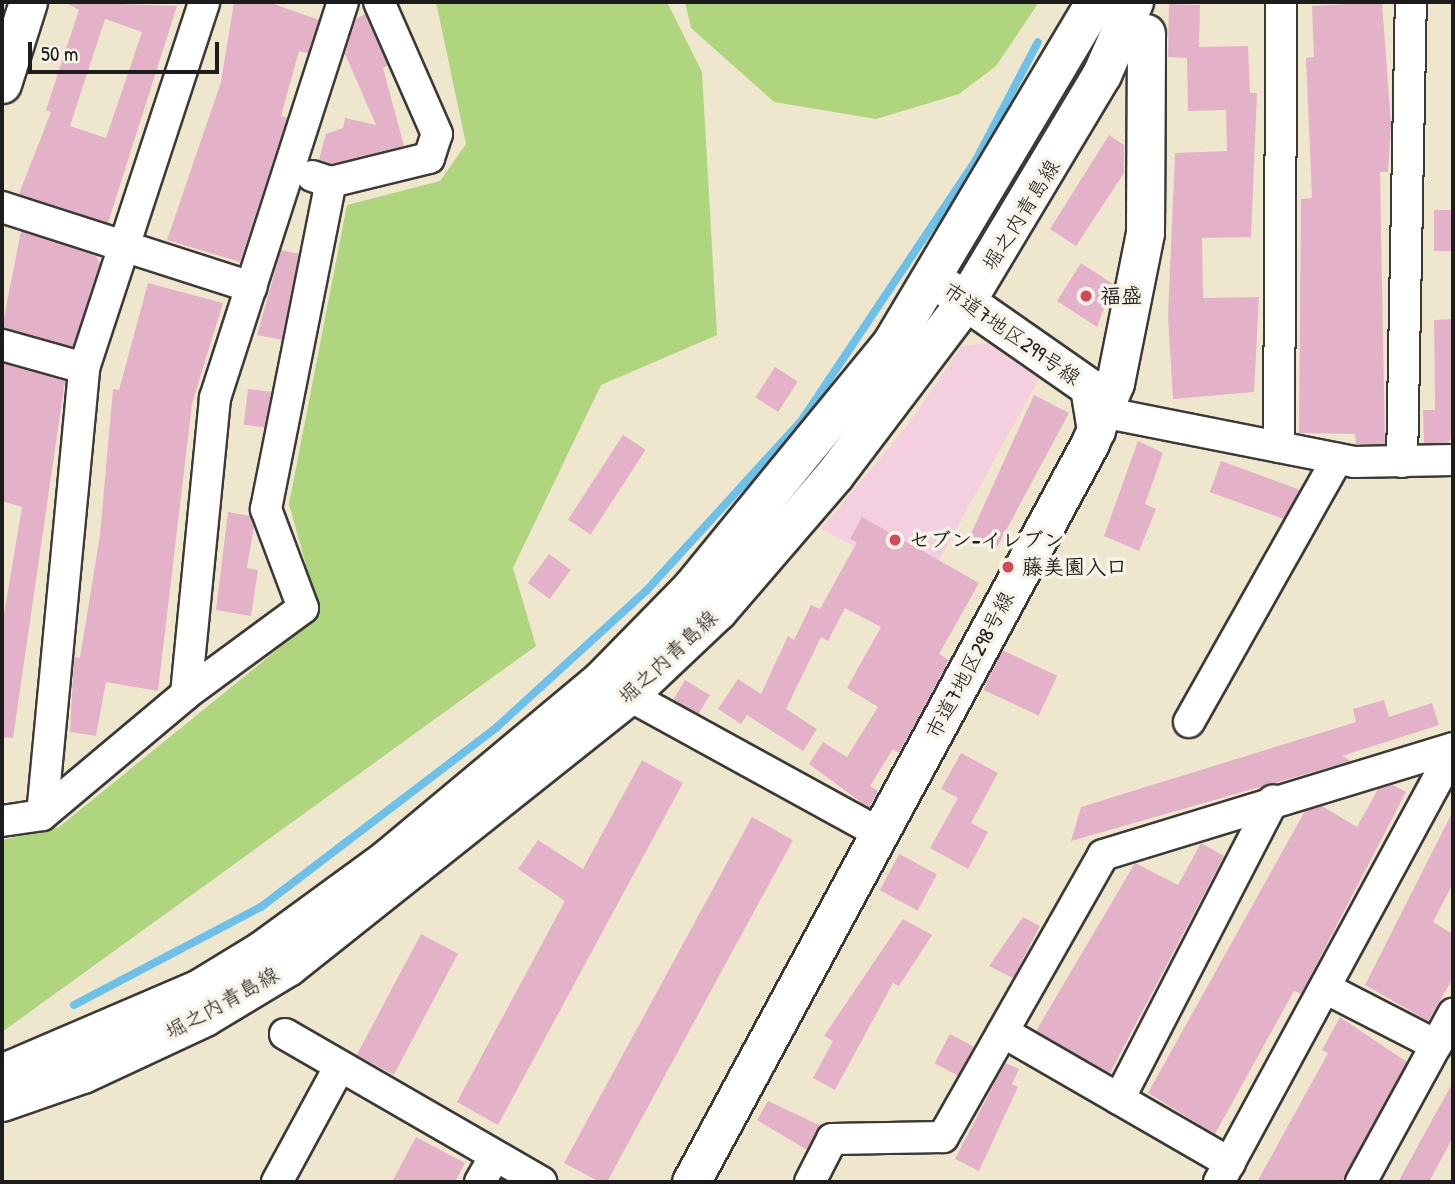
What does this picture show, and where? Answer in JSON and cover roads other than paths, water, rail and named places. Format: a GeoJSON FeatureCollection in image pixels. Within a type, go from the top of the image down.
{"type":"FeatureCollection","features":[{"type":"Feature","properties":{"kind":"main road","name":"堀之内青島線"},"geometry":{"type":"LineString","coordinates":[[2,1102],[83,1074],[205,1017],[288,967],[615,688],[692,588],[808,453],[934,279],[1096,2]]}},
{"type":"Feature","properties":{"kind":"main road","name":"堀之内青島線"},"geometry":{"type":"LineString","coordinates":[[2,1074],[200,989],[262,951],[718,611],[835,475],[966,302],[1102,75],[1140,17]]}},
{"type":"Feature","properties":{"kind":"street"},"geometry":{"type":"LineString","coordinates":[[2,84],[28,2]]}},
{"type":"Feature","properties":{"kind":"street"},"geometry":{"type":"LineString","coordinates":[[42,815],[84,369],[127,248],[204,2]]}},
{"type":"Feature","properties":{"kind":"street"},"geometry":{"type":"LineString","coordinates":[[186,694],[215,398],[343,2]]}},
{"type":"Feature","properties":{"kind":"street"},"geometry":{"type":"LineString","coordinates":[[289,170],[331,182],[429,158],[437,134],[379,2]]}},
{"type":"Feature","properties":{"kind":"street"},"geometry":{"type":"LineString","coordinates":[[1279,447],[1281,2]]}},
{"type":"Feature","properties":{"kind":"street"},"geometry":{"type":"LineString","coordinates":[[1402,462],[1411,2]]}},
{"type":"Feature","properties":{"kind":"street","name":"市道7地区298号線"},"geometry":{"type":"LineString","coordinates":[[691,1182],[1099,418],[1130,332],[1145,233],[1140,17]]}},
{"type":"Feature","properties":{"kind":"street"},"geometry":{"type":"LineString","coordinates":[[2,821],[42,815],[186,694],[303,608],[266,509],[331,182]]}},
{"type":"Feature","properties":{"kind":"street"},"geometry":{"type":"LineString","coordinates":[[2,207],[251,287]]}},
{"type":"Feature","properties":{"kind":"street","name":"市道7地区299号線"},"geometry":{"type":"LineString","coordinates":[[934,279],[1089,387],[1099,418]]}},
{"type":"Feature","properties":{"kind":"street"},"geometry":{"type":"LineString","coordinates":[[2,345],[84,369]]}},
{"type":"Feature","properties":{"kind":"street"},"geometry":{"type":"LineString","coordinates":[[1099,418],[1337,459],[1402,462],[1453,460]]}},
{"type":"Feature","properties":{"kind":"street"},"geometry":{"type":"LineString","coordinates":[[1189,722],[1337,459]]}},
{"type":"Feature","properties":{"kind":"street"},"geometry":{"type":"LineString","coordinates":[[615,688],[879,833]]}},
{"type":"Feature","properties":{"kind":"street"},"geometry":{"type":"LineString","coordinates":[[810,1182],[832,1139],[943,1137],[1103,855],[1273,800],[1453,749]]}},
{"type":"Feature","properties":{"kind":"street"},"geometry":{"type":"LineString","coordinates":[[1003,1032],[1119,1099],[1224,1172],[1453,749]]}},
{"type":"Feature","properties":{"kind":"street"},"geometry":{"type":"LineString","coordinates":[[1119,1099],[1273,800]]}},
{"type":"Feature","properties":{"kind":"street"},"geometry":{"type":"LineString","coordinates":[[1325,988],[1436,1045]]}},
{"type":"Feature","properties":{"kind":"street"},"geometry":{"type":"LineString","coordinates":[[1362,1182],[1453,1014]]}},
{"type":"Feature","properties":{"kind":"street"},"geometry":{"type":"LineString","coordinates":[[285,1034],[541,1182]]}},
{"type":"Feature","properties":{"kind":"street"},"geometry":{"type":"LineString","coordinates":[[277,1182],[340,1066]]}},
{"type":"Feature","properties":{"kind":"street"},"geometry":{"type":"LineString","coordinates":[[480,1182],[495,1156]]}},
{"type":"Feature","properties":{"kind":"waterway"},"geometry":{"type":"LineString","coordinates":[[74,1005],[261,907],[497,727],[646,591],[802,420],[976,160],[1038,42]]}},
{"type":"Feature","properties":{"kind":"place","name":"福盛"},"geometry":{"type":"Point","coordinates":[1086,296]}},
{"type":"Feature","properties":{"kind":"place","name":"セブン-イレブン"},"geometry":{"type":"Point","coordinates":[895,540]}},
{"type":"Feature","properties":{"kind":"place","name":"藤美園入口"},"geometry":{"type":"Point","coordinates":[1008,567]}}]}
